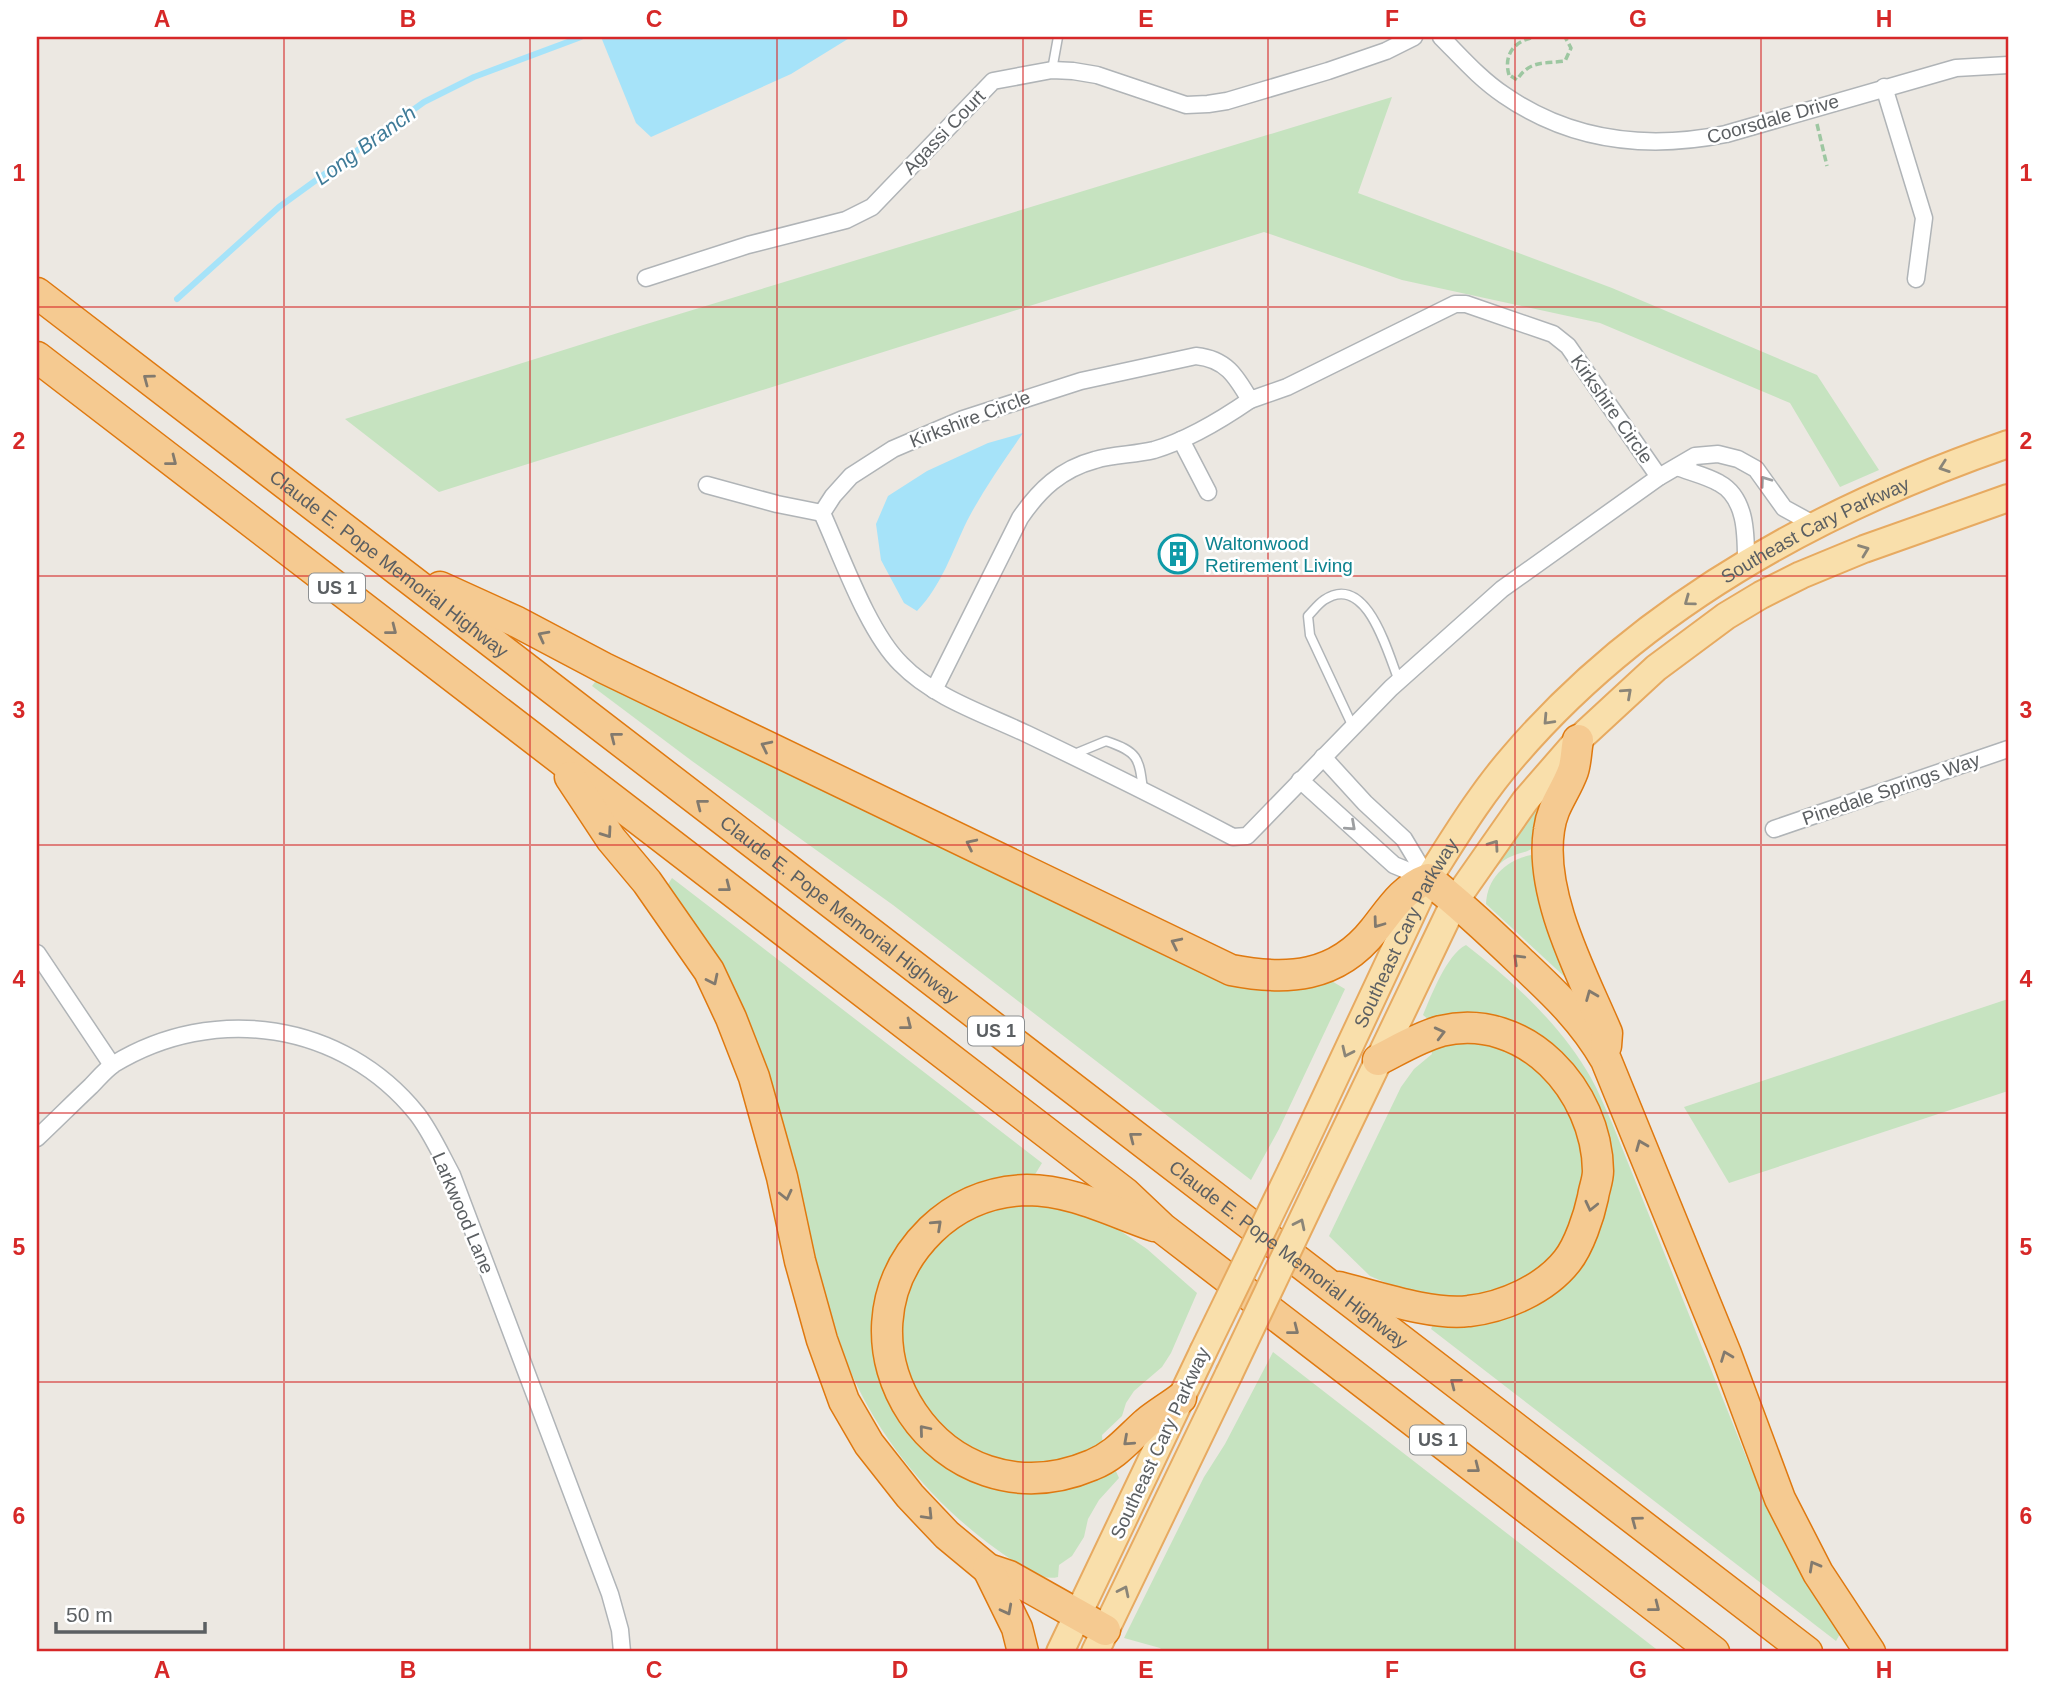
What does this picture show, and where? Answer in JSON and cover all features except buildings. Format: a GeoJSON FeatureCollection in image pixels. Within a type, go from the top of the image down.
{"type":"FeatureCollection","features":[{"type":"Feature","properties":{"kind":"highway","name":"Claude E. Pope Memorial Highway"},"geometry":{"type":"LineString","coordinates":[[37,293],[1807,1652]]}},
{"type":"Feature","properties":{"kind":"highway","name":"US 1"},"geometry":{"type":"LineString","coordinates":[[37,357],[1125,1193],[1162,1228],[1714,1652]]}},
{"type":"Feature","properties":{"kind":"highway"},"geometry":{"type":"LineString","coordinates":[[397,569],[517,621],[604,668],[1231,970],[1265,976],[1322,970],[1365,941],[1406,892],[1416,883],[1428,879],[1570,1009],[1594,1039],[1606,1060],[1721,1341],[1780,1499],[1818,1573],[1849,1624],[1870,1652]]}},
{"type":"Feature","properties":{"kind":"highway"},"geometry":{"type":"LineString","coordinates":[[1578,740],[1573,771],[1553,808],[1546,861],[1555,905],[1607,1034],[1606,1060]]}},
{"type":"Feature","properties":{"kind":"highway"},"geometry":{"type":"LineString","coordinates":[[556,756],[611,839],[647,882],[709,971],[731,1018],[754,1077],[822,1340],[844,1401],[869,1444],[910,1496],[947,1535],[988,1569],[1009,1576],[1079,1616],[1100,1641]]}},
{"type":"Feature","properties":{"kind":"highway"},"geometry":{"type":"LineString","coordinates":[[1324,1283],[1440,1311],[1468,1312],[1493,1306],[1520,1297],[1567,1261],[1589,1216],[1598,1172],[1592,1134],[1581,1104],[1558,1070],[1533,1047],[1500,1033],[1465,1028],[1432,1035],[1378,1060]]}},
{"type":"Feature","properties":{"kind":"highway"},"geometry":{"type":"LineString","coordinates":[[1162,1228],[1081,1198],[1051,1192],[1003,1192],[973,1201],[942,1220],[920,1242],[909,1258],[890,1305],[890,1357],[910,1411],[932,1439],[963,1461],[1013,1478],[1058,1476],[1093,1465],[1129,1442],[1146,1423],[1181,1398]]}},
{"type":"Feature","properties":{"kind":"highway"},"geometry":{"type":"LineString","coordinates":[[988,1569],[1017,1628],[1023,1652]]}},
{"type":"Feature","properties":{"kind":"main road","name":"Southeast Cary Parkway"},"geometry":{"type":"LineString","coordinates":[[1060,1652],[1428,879],[1455,834],[1513,757],[1569,698],[1643,635],[1746,563],[1815,525],[1929,472],[2008,444]]}},
{"type":"Feature","properties":{"kind":"main road","name":"Southeast Cary Parkway"},"geometry":{"type":"LineString","coordinates":[[1100,1641],[1455,901],[1525,801],[1578,740],[1656,667],[1726,616],[1801,575],[2008,498]]}},
{"type":"Feature","properties":{"kind":"street","name":"Agassi Court"},"geometry":{"type":"LineString","coordinates":[[646,278],[748,245],[860,214],[872,207],[993,81],[1052,71],[1097,75],[1186,105],[1208,104],[1227,101],[1328,71],[1386,51],[1414,37]]}},
{"type":"Feature","properties":{"kind":"street","name":"Coorsdale Drive"},"geometry":{"type":"LineString","coordinates":[[1441,37],[1476,73],[1532,113],[1591,135],[1621,141],[1696,141],[1956,68],[2008,65]]}},
{"type":"Feature","properties":{"kind":"street"},"geometry":{"type":"LineString","coordinates":[[1884,87],[1924,218],[1916,279]]}},
{"type":"Feature","properties":{"kind":"street","name":"Kirkshire Circle"},"geometry":{"type":"LineString","coordinates":[[1659,477],[1568,346],[1553,334],[1466,304],[1455,304],[1287,387],[1250,400],[1235,374],[1226,365],[1210,358],[1184,358],[1081,381],[962,419],[893,449],[851,476],[822,513],[861,601],[888,649],[901,665],[934,690],[1143,790],[1233,837],[1247,836],[1399,681],[1502,589],[1659,477],[1695,456],[1718,454],[1738,459],[1756,469],[1784,508],[1815,525]]}},
{"type":"Feature","properties":{"kind":"street"},"geometry":{"type":"LineString","coordinates":[[934,690],[1020,518],[1034,498],[1053,480],[1072,468],[1095,460],[1153,450],[1181,440],[1250,400]]}},
{"type":"Feature","properties":{"kind":"street"},"geometry":{"type":"LineString","coordinates":[[1181,440],[1208,492]]}},
{"type":"Feature","properties":{"kind":"street","name":"Kirkshire Circle"},"geometry":{"type":"LineString","coordinates":[[1677,467],[1719,483],[1732,494],[1741,510],[1746,535],[1746,563]]}},
{"type":"Feature","properties":{"kind":"street"},"geometry":{"type":"LineString","coordinates":[[706,485],[777,505],[822,513]]}},
{"type":"Feature","properties":{"kind":"street","name":"Pinedale Springs Way"},"geometry":{"type":"LineString","coordinates":[[1774,829],[2008,749]]}},
{"type":"Feature","properties":{"kind":"street"},"geometry":{"type":"LineString","coordinates":[[1323,757],[1404,839],[1428,879]]}},
{"type":"Feature","properties":{"kind":"street"},"geometry":{"type":"LineString","coordinates":[[1300,780],[1394,865],[1428,879]]}},
{"type":"Feature","properties":{"kind":"street"},"geometry":{"type":"LineString","coordinates":[[37,953],[112,1065]]}},
{"type":"Feature","properties":{"kind":"street","name":"Larkwood Lane"},"geometry":{"type":"LineString","coordinates":[[37,1138],[112,1065],[177,1037],[226,1027],[290,1034],[343,1053],[387,1083],[418,1115],[452,1175],[610,1594],[620,1630],[622,1652]]}},
{"type":"Feature","properties":{"kind":"lane"},"geometry":{"type":"LineString","coordinates":[[1052,71],[1058,37]]}},
{"type":"Feature","properties":{"kind":"lane"},"geometry":{"type":"LineString","coordinates":[[1353,727],[1310,635],[1308,616],[1324,600],[1337,595],[1348,595],[1363,603],[1372,615],[1399,681]]}},
{"type":"Feature","properties":{"kind":"lane"},"geometry":{"type":"LineString","coordinates":[[1072,756],[1106,741],[1128,748],[1140,764],[1143,790]]}},
{"type":"Feature","properties":{"kind":"path"},"geometry":{"type":"LineString","coordinates":[[1536,37],[1522,39],[1510,51],[1506,65],[1509,75],[1517,80],[1523,69],[1533,65],[1565,61],[1571,48],[1565,37]]}},
{"type":"Feature","properties":{"kind":"path"},"geometry":{"type":"LineString","coordinates":[[1814,108],[1827,166]]}},
{"type":"Feature","properties":{"kind":"green space"},"geometry":{"type":"Polygon","coordinates":[[[1392,97],[1358,193],[1612,288],[1817,375],[1879,470],[1840,487],[1790,403],[1600,323],[1402,280],[1264,232],[439,492],[345,419],[640,326],[1392,97]]]}},
{"type":"Feature","properties":{"kind":"green space"},"geometry":{"type":"Polygon","coordinates":[[[599,677],[1217,978],[1260,990],[1292,989],[1330,980],[1345,989],[1279,1129],[1251,1180],[893,905],[592,686],[599,677]]]}},
{"type":"Feature","properties":{"kind":"green space"},"geometry":{"type":"Polygon","coordinates":[[[1540,803],[1543,804],[1540,827],[1534,847],[1512,856],[1496,868],[1495,866],[1540,803]]]}},
{"type":"Feature","properties":{"kind":"green space"},"geometry":{"type":"Polygon","coordinates":[[[1531,855],[1537,859],[1567,979],[1486,904],[1490,886],[1500,871],[1514,861],[1531,855]]]}},
{"type":"Feature","properties":{"kind":"green space"},"geometry":{"type":"Polygon","coordinates":[[[672,878],[1042,1163],[1031,1181],[892,1260],[879,1291],[873,1331],[878,1371],[891,1407],[918,1445],[952,1469],[989,1488],[1038,1494],[1077,1487],[1115,1469],[1119,1478],[1099,1500],[1088,1519],[1084,1537],[1072,1556],[1059,1565],[1058,1577],[1041,1576],[1030,1571],[966,1525],[921,1481],[901,1457],[867,1405],[847,1361],[810,1247],[665,889],[672,878]]]}},
{"type":"Feature","properties":{"kind":"green space"},"geometry":{"type":"Polygon","coordinates":[[[1466,945],[1519,989],[1551,1023],[1566,1040],[1594,1083],[1749,1464],[1801,1574],[1840,1634],[1836,1641],[1431,1329],[1435,1320],[1446,1324],[1588,1246],[1584,1081],[1558,1050],[1525,1027],[1499,1018],[1429,1020],[1423,1015],[1446,966],[1466,945]]]}},
{"type":"Feature","properties":{"kind":"green space"},"geometry":{"type":"Polygon","coordinates":[[[2008,999],[2008,1091],[1729,1183],[1684,1107],[2008,999]]]}},
{"type":"Feature","properties":{"kind":"green space"},"geometry":{"type":"Polygon","coordinates":[[[1453,1041],[1497,1045],[1543,1068],[1576,1116],[1587,1178],[1567,1241],[1549,1263],[1519,1285],[1456,1303],[1417,1296],[1370,1276],[1329,1236],[1401,1087],[1414,1069],[1432,1054],[1430,1047],[1453,1041]]]}},
{"type":"Feature","properties":{"kind":"green space"},"geometry":{"type":"Polygon","coordinates":[[[1035,1200],[1103,1219],[1147,1249],[1197,1293],[1171,1353],[1162,1367],[1134,1391],[1122,1416],[1102,1435],[1103,1449],[1045,1469],[985,1461],[923,1415],[896,1333],[905,1284],[936,1239],[981,1209],[1035,1200]]]}},
{"type":"Feature","properties":{"kind":"green space"},"geometry":{"type":"Polygon","coordinates":[[[1273,1352],[1660,1652],[1163,1652],[1160,1648],[1124,1638],[1204,1477],[1225,1444],[1273,1352]]]}},
{"type":"Feature","properties":{"kind":"water"},"geometry":{"type":"Polygon","coordinates":[[[601,37],[851,37],[791,74],[651,137],[636,123],[601,37]]]}},
{"type":"Feature","properties":{"kind":"water"},"geometry":{"type":"Polygon","coordinates":[[[1023,433],[973,510],[946,568],[926,601],[917,611],[904,603],[881,560],[876,524],[888,496],[927,471],[988,443],[1023,433]]]}},
{"type":"Feature","properties":{"kind":"waterway","name":"Long Branch"},"geometry":{"type":"LineString","coordinates":[[177,299],[279,207],[424,102],[474,77],[581,37]]}},
{"type":"Feature","properties":{"kind":"place","name":"Waltonwood Retirement Living"},"geometry":{"type":"Point","coordinates":[1178,554]}}]}
